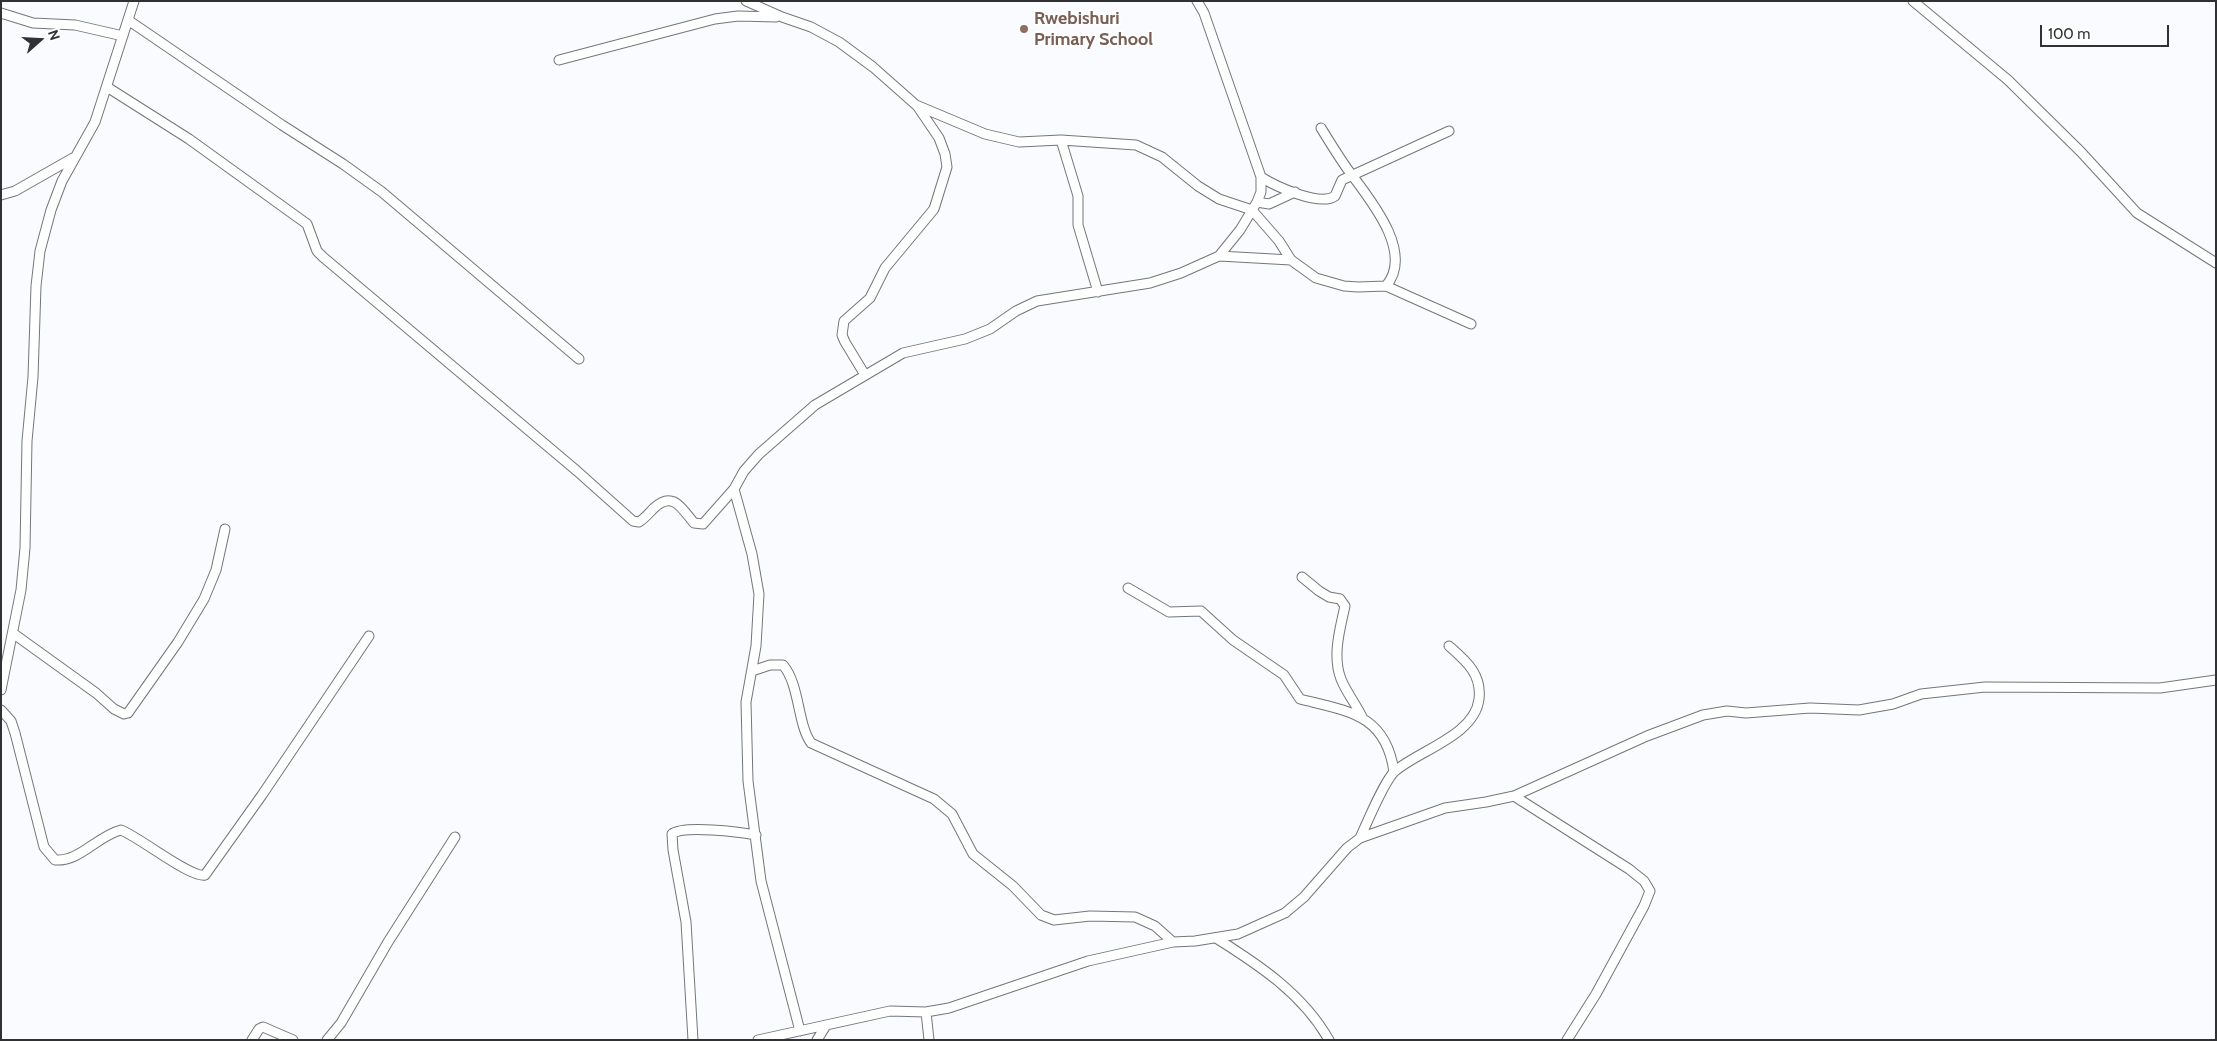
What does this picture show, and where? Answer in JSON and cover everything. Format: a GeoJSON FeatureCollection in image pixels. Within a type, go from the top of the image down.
{"type":"FeatureCollection","features":[{"type":"Feature","properties":{"kind":"street"},"geometry":{"type":"LineString","coordinates":[[1,690],[14,634],[25,548],[25,465],[33,377],[38,264],[51,210],[62,181],[95,122],[134,1]]}},
{"type":"Feature","properties":{"kind":"street"},"geometry":{"type":"LineString","coordinates":[[746,1],[811,27],[839,42],[873,67],[916,105],[939,138],[945,154],[947,167],[934,209],[885,268],[870,298],[844,321],[842,335],[865,375]]}},
{"type":"Feature","properties":{"kind":"street"},"geometry":{"type":"LineString","coordinates":[[1197,1],[1204,13],[1261,177],[1261,192],[1257,202],[1240,230],[1220,256]]}},
{"type":"Feature","properties":{"kind":"street"},"geometry":{"type":"LineString","coordinates":[[1913,1],[2001,74],[2081,152],[2138,213],[2216,263]]}},
{"type":"Feature","properties":{"kind":"street"},"geometry":{"type":"LineString","coordinates":[[1,13],[33,23],[75,25],[123,36]]}},
{"type":"Feature","properties":{"kind":"street"},"geometry":{"type":"LineString","coordinates":[[559,60],[715,19],[738,16],[782,17]]}},
{"type":"Feature","properties":{"kind":"street"},"geometry":{"type":"LineString","coordinates":[[128,20],[374,186],[579,359]]}},
{"type":"Feature","properties":{"kind":"street"},"geometry":{"type":"LineString","coordinates":[[107,87],[189,138],[307,224],[317,251],[323,257],[571,465],[634,521],[639,522],[662,501],[670,500],[682,507],[694,523],[702,524],[734,489],[744,471],[759,454],[815,405],[902,353],[921,347],[965,339],[990,329],[1016,311],[1036,301],[1098,292],[1158,280],[1182,273],[1220,256],[1291,260]]}},
{"type":"Feature","properties":{"kind":"street"},"geometry":{"type":"LineString","coordinates":[[916,105],[985,134],[1019,142],[1061,140],[1136,145],[1162,157],[1198,186],[1219,198],[1252,210],[1279,241],[1291,260],[1303,270],[1326,282],[1358,287],[1386,286],[1471,324]]}},
{"type":"Feature","properties":{"kind":"street"},"geometry":{"type":"LineString","coordinates":[[1321,128],[1378,211],[1392,242],[1396,268],[1386,286]]}},
{"type":"Feature","properties":{"kind":"street"},"geometry":{"type":"LineString","coordinates":[[1261,177],[1276,187],[1326,200],[1335,196],[1342,180],[1353,177],[1449,131]]}},
{"type":"Feature","properties":{"kind":"street"},"geometry":{"type":"LineString","coordinates":[[1061,140],[1078,196],[1079,206],[1077,215],[1098,292]]}},
{"type":"Feature","properties":{"kind":"street"},"geometry":{"type":"LineString","coordinates":[[1,195],[15,190],[74,158]]}},
{"type":"Feature","properties":{"kind":"street"},"geometry":{"type":"LineString","coordinates":[[1257,202],[1269,204],[1295,192]]}},
{"type":"Feature","properties":{"kind":"street"},"geometry":{"type":"LineString","coordinates":[[734,489],[752,554],[759,594],[752,671],[746,702],[748,781],[761,881],[800,1031]]}},
{"type":"Feature","properties":{"kind":"street"},"geometry":{"type":"LineString","coordinates":[[14,634],[96,693],[114,710],[124,714],[128,713],[178,642],[204,599],[216,570],[225,529]]}},
{"type":"Feature","properties":{"kind":"street"},"geometry":{"type":"LineString","coordinates":[[1302,577],[1329,597],[1340,599],[1345,606],[1338,634],[1338,668],[1345,687],[1362,717],[1382,736],[1392,759],[1394,772]]}},
{"type":"Feature","properties":{"kind":"street"},"geometry":{"type":"LineString","coordinates":[[1128,588],[1169,612],[1201,611],[1233,640],[1284,675],[1300,699],[1332,706],[1362,717]]}},
{"type":"Feature","properties":{"kind":"street"},"geometry":{"type":"LineString","coordinates":[[1,710],[11,720],[44,846],[55,860],[64,861],[73,857],[107,835],[121,830],[162,852],[188,871],[200,876],[205,874],[262,795],[369,636]]}},
{"type":"Feature","properties":{"kind":"street"},"geometry":{"type":"LineString","coordinates":[[1360,838],[1394,772],[1468,724],[1478,708],[1480,692],[1477,674],[1449,646]]}},
{"type":"Feature","properties":{"kind":"street"},"geometry":{"type":"LineString","coordinates":[[752,671],[770,665],[783,665],[790,678],[806,733],[811,743],[934,799],[952,814],[973,854],[1013,886],[1041,915],[1054,920],[1090,916],[1135,916],[1155,926],[1173,942]]}},
{"type":"Feature","properties":{"kind":"street"},"geometry":{"type":"LineString","coordinates":[[758,1040],[890,1011],[926,1012],[949,1008],[1088,961],[1173,942],[1238,934],[1285,913],[1304,897],[1346,848],[1360,838],[1445,808],[1514,796],[1647,736],[1703,715],[1810,708],[1859,710],[1893,704],[1921,694],[1985,687],[2160,688],[2216,680]]}},
{"type":"Feature","properties":{"kind":"street"},"geometry":{"type":"LineString","coordinates":[[1514,796],[1629,869],[1644,881],[1650,891],[1644,906],[1596,994],[1567,1040]]}},
{"type":"Feature","properties":{"kind":"street"},"geometry":{"type":"LineString","coordinates":[[693,1040],[686,922],[673,850],[672,834],[682,830],[736,831],[756,835]]}},
{"type":"Feature","properties":{"kind":"street"},"geometry":{"type":"LineString","coordinates":[[327,1040],[341,1023],[388,942],[455,837]]}},
{"type":"Feature","properties":{"kind":"street"},"geometry":{"type":"LineString","coordinates":[[1216,938],[1259,966],[1290,991],[1315,1019],[1329,1040]]}},
{"type":"Feature","properties":{"kind":"street"},"geometry":{"type":"LineString","coordinates":[[926,1012],[930,1040]]}},
{"type":"Feature","properties":{"kind":"street"},"geometry":{"type":"LineString","coordinates":[[817,1040],[825,1026]]}},
{"type":"Feature","properties":{"kind":"street"},"geometry":{"type":"LineString","coordinates":[[252,1040],[259,1029],[263,1027],[292,1040]]}},
{"type":"Feature","properties":{"kind":"place","name":"Rwebishuri Primary School"},"geometry":{"type":"Point","coordinates":[1024,29]}}]}
